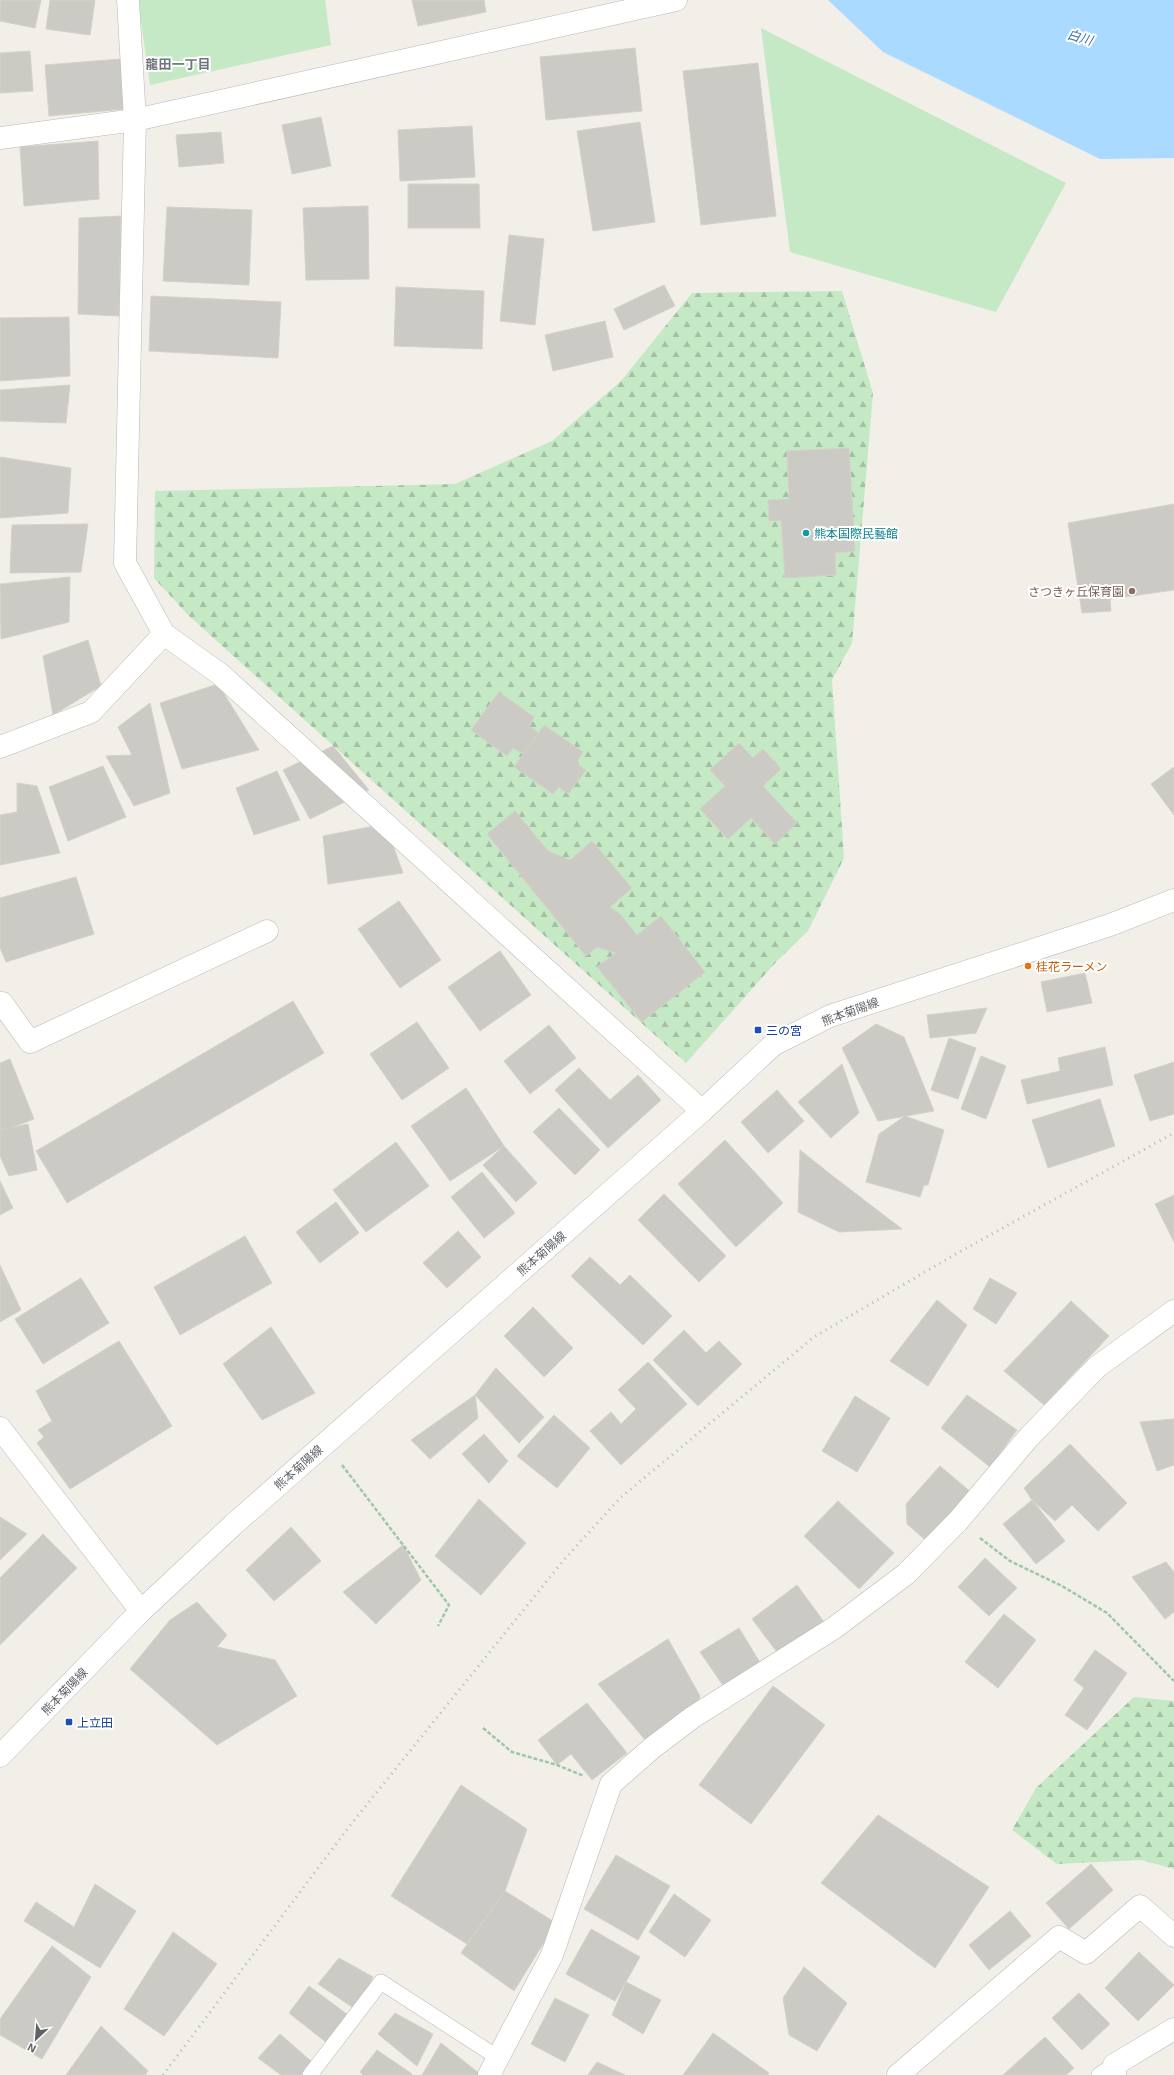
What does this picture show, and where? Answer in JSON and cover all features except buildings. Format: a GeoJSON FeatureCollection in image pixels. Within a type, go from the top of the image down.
{"type":"FeatureCollection","features":[{"type":"Feature","properties":{"kind":"street"},"geometry":{"type":"LineString","coordinates":[[128,0],[135,120],[125,563],[164,634],[220,674],[702,1110]]}},
{"type":"Feature","properties":{"kind":"street"},"geometry":{"type":"LineString","coordinates":[[0,138],[135,120],[676,0]]}},
{"type":"Feature","properties":{"kind":"street"},"geometry":{"type":"LineString","coordinates":[[0,747],[91,712],[164,634]]}},
{"type":"Feature","properties":{"kind":"street","name":"熊本菊陽線"},"geometry":{"type":"LineString","coordinates":[[0,1756],[142,1611],[233,1525],[702,1110],[772,1045],[830,1016],[1110,925],[1174,900]]}},
{"type":"Feature","properties":{"kind":"street"},"geometry":{"type":"LineString","coordinates":[[0,1003],[2,1003],[30,1042],[267,931]]}},
{"type":"Feature","properties":{"kind":"street"},"geometry":{"type":"LineString","coordinates":[[493,2066],[552,1955],[611,1784],[652,1748],[687,1722],[834,1628],[900,1579],[958,1521],[1029,1437],[1097,1367],[1174,1311]]}},
{"type":"Feature","properties":{"kind":"street"},"geometry":{"type":"LineString","coordinates":[[0,1428],[142,1611]]}},
{"type":"Feature","properties":{"kind":"street"},"geometry":{"type":"LineString","coordinates":[[898,2075],[1059,1938],[1086,1953],[1140,1906],[1174,1936]]}},
{"type":"Feature","properties":{"kind":"street"},"geometry":{"type":"LineString","coordinates":[[1109,2072],[1174,2029]]}},
{"type":"Feature","properties":{"kind":"lane"},"geometry":{"type":"LineString","coordinates":[[310,2075],[381,1982],[493,2066]]}},
{"type":"Feature","properties":{"kind":"path"},"geometry":{"type":"LineString","coordinates":[[326,1443],[449,1605],[438,1626]]}},
{"type":"Feature","properties":{"kind":"path"},"geometry":{"type":"LineString","coordinates":[[958,1521],[1010,1561],[1062,1586],[1107,1613],[1174,1680]]}},
{"type":"Feature","properties":{"kind":"path"},"geometry":{"type":"LineString","coordinates":[[483,1728],[512,1752],[557,1765],[592,1780],[611,1784]]}},
{"type":"Feature","properties":{"kind":"green space"},"geometry":{"type":"Polygon","coordinates":[[[138,0],[325,0],[331,45],[150,85],[138,0]]]}},
{"type":"Feature","properties":{"kind":"green space"},"geometry":{"type":"Polygon","coordinates":[[[761,28],[1066,183],[996,312],[790,252],[761,28]]]}},
{"type":"Feature","properties":{"kind":"green space"},"geometry":{"type":"Polygon","coordinates":[[[842,291],[873,393],[852,643],[832,680],[844,858],[808,931],[777,961],[686,1063],[189,616],[154,578],[155,491],[455,484],[552,441],[621,381],[692,293],[842,291]]]}},
{"type":"Feature","properties":{"kind":"green space"},"geometry":{"type":"Polygon","coordinates":[[[1134,1697],[1174,1701],[1174,1869],[1141,1860],[1057,1864],[1012,1830],[1036,1788],[1134,1697]]]}},
{"type":"Feature","properties":{"kind":"water","name":"白川"},"geometry":{"type":"Polygon","coordinates":[[[828,0],[1174,0],[1174,158],[1100,159],[883,52],[828,0]]]}},
{"type":"Feature","properties":{"kind":"railway"},"geometry":{"type":"LineString","coordinates":[[163,2075],[348,1828],[563,1561],[620,1498],[814,1337],[954,1255],[1174,1133]]}},
{"type":"Feature","properties":{"kind":"place","name":"熊本国際民藝館"},"geometry":{"type":"Point","coordinates":[806,533]}},
{"type":"Feature","properties":{"kind":"place","name":"さつきヶ丘保育園"},"geometry":{"type":"Point","coordinates":[1132,591]}},
{"type":"Feature","properties":{"kind":"place","name":"桂花ラーメン"},"geometry":{"type":"Point","coordinates":[1028,966]}},
{"type":"Feature","properties":{"kind":"place","name":"三の宮"},"geometry":{"type":"Point","coordinates":[758,1030]}},
{"type":"Feature","properties":{"kind":"place","name":"上立田"},"geometry":{"type":"Point","coordinates":[69,1722]}},
{"type":"Feature","properties":{"kind":"district","name":"龍田一丁目"},"geometry":{"type":"Point","coordinates":[178,64]}}]}
